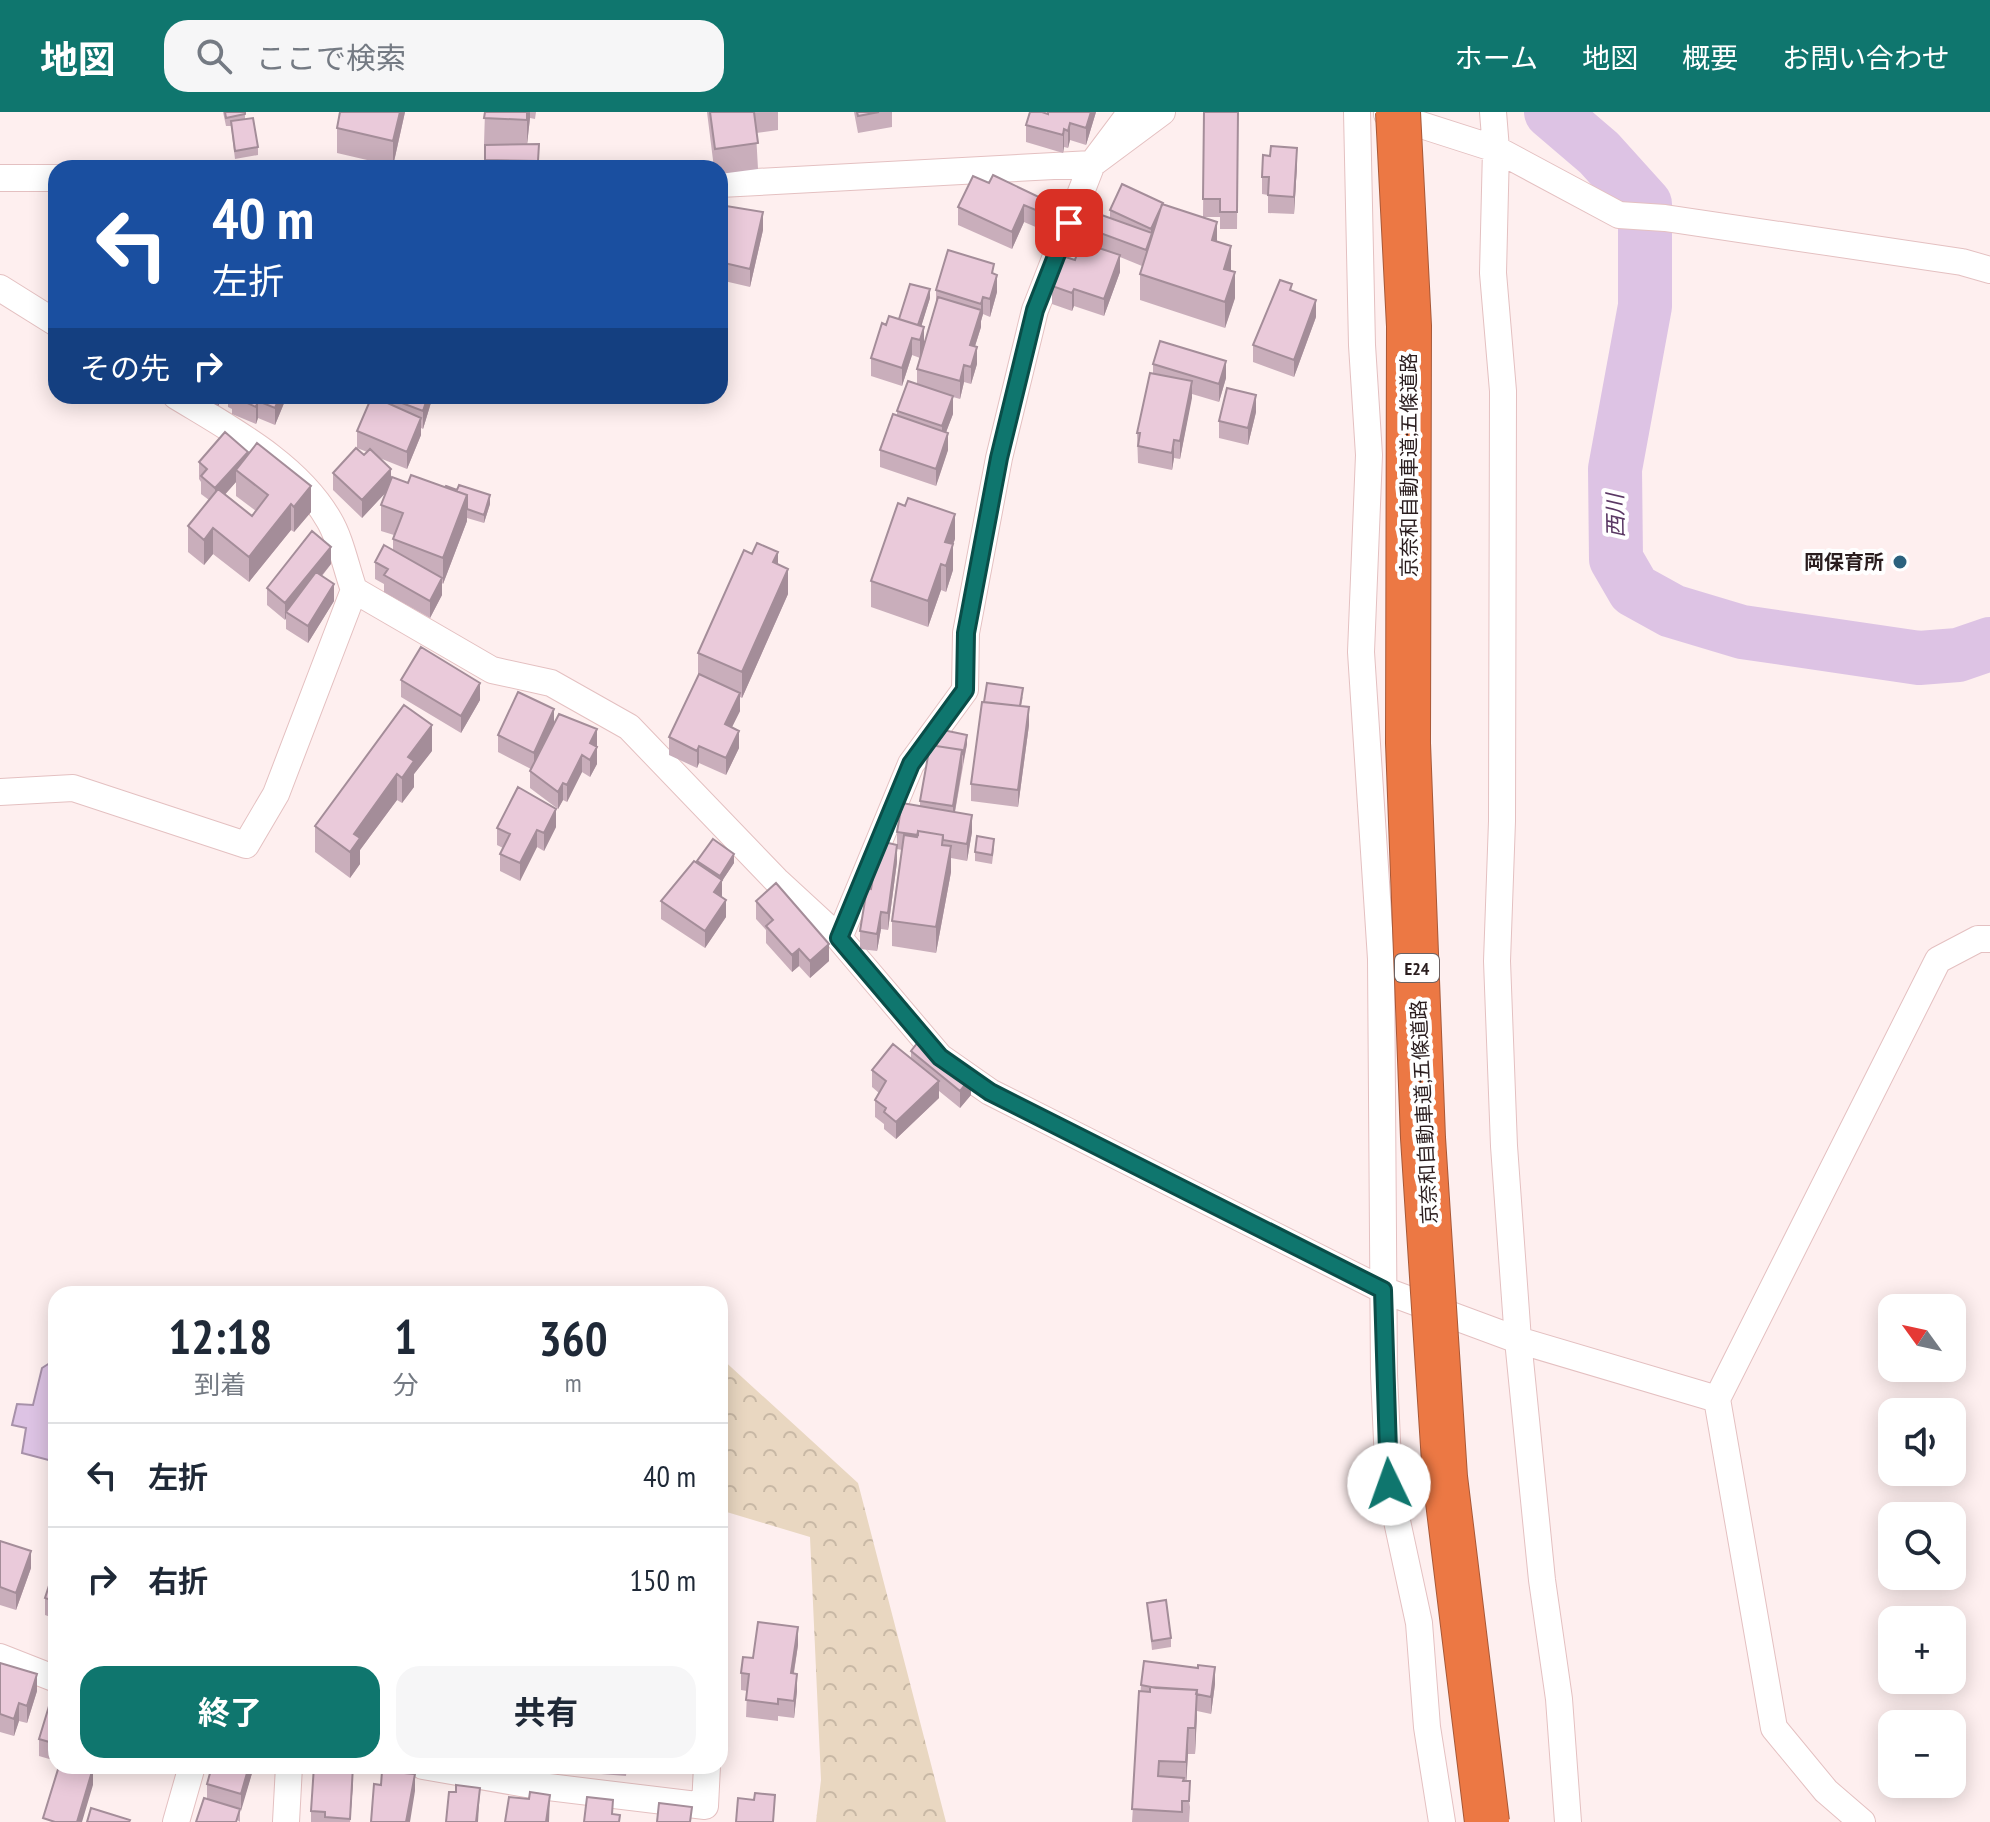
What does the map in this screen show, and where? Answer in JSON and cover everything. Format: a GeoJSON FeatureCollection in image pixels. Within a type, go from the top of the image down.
{"type":"FeatureCollection","features":[{"type":"Feature","properties":{"kind":"highway","name":"京奈和自動車道;五條道路"},"geometry":{"type":"LineString","coordinates":[[1398,112],[1409,326],[1408,743],[1423,1138],[1445,1477],[1487,1822]]}},
{"type":"Feature","properties":{"kind":"street"},"geometry":{"type":"LineString","coordinates":[[839,938],[911,764],[965,690],[966,633],[999,458],[1035,310],[1092,164],[1131,112]]}},
{"type":"Feature","properties":{"kind":"street"},"geometry":{"type":"LineString","coordinates":[[728,184],[1092,164],[1162,112]]}},
{"type":"Feature","properties":{"kind":"street"},"geometry":{"type":"LineString","coordinates":[[1357,112],[1362,345],[1369,455],[1361,652],[1381,959],[1383,1290],[1389,1484],[1419,1623],[1427,1727],[1442,1822]]}},
{"type":"Feature","properties":{"kind":"street"},"geometry":{"type":"LineString","coordinates":[[1380,112],[1496,149],[1619,215],[1665,218],[1962,262],[1990,270]]}},
{"type":"Feature","properties":{"kind":"street"},"geometry":{"type":"LineString","coordinates":[[1493,112],[1496,149],[1493,273],[1503,391],[1502,821],[1497,961],[1518,1340],[1542,1580],[1559,1699],[1568,1822]]}},
{"type":"Feature","properties":{"kind":"street"},"geometry":{"type":"LineString","coordinates":[[0,178],[48,178]]}},
{"type":"Feature","properties":{"kind":"street"},"geometry":{"type":"LineString","coordinates":[[0,288],[48,318]]}},
{"type":"Feature","properties":{"kind":"street"},"geometry":{"type":"LineString","coordinates":[[0,792],[73,788],[246,845],[276,794],[354,590],[330,520],[292,474],[229,428],[189,404]]}},
{"type":"Feature","properties":{"kind":"street"},"geometry":{"type":"LineString","coordinates":[[354,590],[492,670],[551,683],[629,727],[776,880],[839,938],[940,1057],[990,1092],[1383,1290],[1518,1340],[1717,1399]]}},
{"type":"Feature","properties":{"kind":"street"},"geometry":{"type":"LineString","coordinates":[[1862,1822],[1826,1791],[1774,1728],[1717,1399],[1938,960],[1978,939],[1990,939]]}},
{"type":"Feature","properties":{"kind":"street"},"geometry":{"type":"LineString","coordinates":[[0,1657],[48,1676]]}},
{"type":"Feature","properties":{"kind":"street"},"geometry":{"type":"LineString","coordinates":[[176,1822],[190,1774]]}},
{"type":"Feature","properties":{"kind":"street"},"geometry":{"type":"LineString","coordinates":[[286,1822],[289,1774]]}},
{"type":"Feature","properties":{"kind":"street"},"geometry":{"type":"LineString","coordinates":[[534,1775],[705,1806],[707,1774]]}},
{"type":"Feature","properties":{"kind":"green space"},"geometry":{"type":"Polygon","coordinates":[[[728,1364],[858,1483],[946,1822],[816,1822],[821,1780],[810,1537],[728,1512],[728,1364]]]}},
{"type":"Feature","properties":{"kind":"shaded area"},"geometry":{"type":"Polygon","coordinates":[[[48,1364],[48,1460],[22,1453],[26,1428],[12,1425],[17,1404],[33,1405],[42,1368],[48,1364]]]}},
{"type":"Feature","properties":{"kind":"building"},"geometry":{"type":"Polygon","coordinates":[[[225,112],[245,112],[245,114],[226,118],[225,112]]]}},
{"type":"Feature","properties":{"kind":"building"},"geometry":{"type":"Polygon","coordinates":[[[340,112],[400,112],[393,141],[337,128],[340,112]]]}},
{"type":"Feature","properties":{"kind":"building"},"geometry":{"type":"Polygon","coordinates":[[[485,112],[527,112],[527,120],[484,118],[485,112]]]}},
{"type":"Feature","properties":{"kind":"building"},"geometry":{"type":"Polygon","coordinates":[[[710,112],[754,112],[758,143],[715,149],[710,112]]]}},
{"type":"Feature","properties":{"kind":"building"},"geometry":{"type":"Polygon","coordinates":[[[857,112],[879,112],[858,116],[857,112]]]}},
{"type":"Feature","properties":{"kind":"building"},"geometry":{"type":"Polygon","coordinates":[[[1030,112],[1091,112],[1086,128],[1070,123],[1063,135],[1026,125],[1030,112]]]}},
{"type":"Feature","properties":{"kind":"building"},"geometry":{"type":"Polygon","coordinates":[[[1204,112],[1238,112],[1237,212],[1220,212],[1220,199],[1203,199],[1204,112]]]}},
{"type":"Feature","properties":{"kind":"building"},"geometry":{"type":"Polygon","coordinates":[[[253,118],[258,147],[235,151],[231,121],[253,118]]]}},
{"type":"Feature","properties":{"kind":"building"},"geometry":{"type":"Polygon","coordinates":[[[539,144],[538,160],[485,160],[485,145],[539,144]]]}},
{"type":"Feature","properties":{"kind":"building"},"geometry":{"type":"Polygon","coordinates":[[[1271,146],[1297,148],[1294,197],[1268,195],[1269,177],[1262,177],[1263,155],[1270,156],[1271,146]]]}},
{"type":"Feature","properties":{"kind":"building"},"geometry":{"type":"Polygon","coordinates":[[[993,175],[1043,199],[1038,211],[1024,205],[1012,232],[958,207],[973,176],[989,183],[993,175]]]}},
{"type":"Feature","properties":{"kind":"building"},"geometry":{"type":"Polygon","coordinates":[[[1122,184],[1163,203],[1151,229],[1110,210],[1122,184]]]}},
{"type":"Feature","properties":{"kind":"building"},"geometry":{"type":"Polygon","coordinates":[[[1162,204],[1217,222],[1212,240],[1231,246],[1224,269],[1235,272],[1225,302],[1140,274],[1162,204]]]}},
{"type":"Feature","properties":{"kind":"building"},"geometry":{"type":"Polygon","coordinates":[[[728,206],[763,212],[750,269],[728,264],[728,206]]]}},
{"type":"Feature","properties":{"kind":"building"},"geometry":{"type":"Polygon","coordinates":[[[1082,208],[1152,233],[1146,250],[1076,224],[1082,208]]]}},
{"type":"Feature","properties":{"kind":"building"},"geometry":{"type":"Polygon","coordinates":[[[1081,242],[1120,255],[1104,299],[1074,289],[1072,293],[1052,286],[1062,256],[1075,260],[1081,242]]]}},
{"type":"Feature","properties":{"kind":"building"},"geometry":{"type":"Polygon","coordinates":[[[948,250],[994,264],[992,273],[997,275],[990,299],[983,297],[981,304],[936,290],[948,250]]]}},
{"type":"Feature","properties":{"kind":"building"},"geometry":{"type":"Polygon","coordinates":[[[1280,280],[1292,284],[1290,290],[1316,300],[1294,360],[1253,345],[1280,280]]]}},
{"type":"Feature","properties":{"kind":"building"},"geometry":{"type":"Polygon","coordinates":[[[910,284],[930,289],[918,325],[899,319],[910,284]]]}},
{"type":"Feature","properties":{"kind":"building"},"geometry":{"type":"Polygon","coordinates":[[[938,297],[981,310],[970,345],[977,347],[971,367],[964,365],[960,381],[917,369],[938,297]]]}},
{"type":"Feature","properties":{"kind":"building"},"geometry":{"type":"Polygon","coordinates":[[[889,316],[924,327],[920,340],[912,338],[902,368],[871,358],[882,323],[886,325],[889,316]]]}},
{"type":"Feature","properties":{"kind":"building"},"geometry":{"type":"Polygon","coordinates":[[[1160,341],[1226,361],[1219,384],[1153,364],[1160,341]]]}},
{"type":"Feature","properties":{"kind":"building"},"geometry":{"type":"Polygon","coordinates":[[[1150,373],[1192,381],[1180,441],[1174,440],[1172,453],[1138,446],[1140,433],[1137,433],[1150,373]]]}},
{"type":"Feature","properties":{"kind":"building"},"geometry":{"type":"Polygon","coordinates":[[[908,381],[953,396],[942,426],[897,411],[908,381]]]}},
{"type":"Feature","properties":{"kind":"building"},"geometry":{"type":"Polygon","coordinates":[[[1227,388],[1256,395],[1248,428],[1219,421],[1227,388]]]}},
{"type":"Feature","properties":{"kind":"building"},"geometry":{"type":"Polygon","coordinates":[[[369,404],[390,404],[421,418],[407,452],[357,431],[369,404]]]}},
{"type":"Feature","properties":{"kind":"building"},"geometry":{"type":"Polygon","coordinates":[[[404,404],[425,404],[423,411],[404,404]]]}},
{"type":"Feature","properties":{"kind":"building"},"geometry":{"type":"Polygon","coordinates":[[[893,414],[948,433],[936,469],[880,450],[893,414]]]}},
{"type":"Feature","properties":{"kind":"building"},"geometry":{"type":"Polygon","coordinates":[[[225,432],[248,452],[215,488],[201,476],[207,469],[199,462],[225,432]]]}},
{"type":"Feature","properties":{"kind":"building"},"geometry":{"type":"Polygon","coordinates":[[[257,443],[311,486],[294,507],[291,504],[249,557],[213,528],[204,540],[188,526],[218,489],[252,516],[268,495],[236,470],[257,443]]]}},
{"type":"Feature","properties":{"kind":"building"},"geometry":{"type":"Polygon","coordinates":[[[356,448],[364,455],[370,449],[391,469],[362,500],[333,473],[356,448]]]}},
{"type":"Feature","properties":{"kind":"building"},"geometry":{"type":"Polygon","coordinates":[[[411,475],[467,495],[443,558],[393,539],[403,513],[381,505],[392,477],[408,483],[411,475]]]}},
{"type":"Feature","properties":{"kind":"building"},"geometry":{"type":"Polygon","coordinates":[[[459,485],[490,495],[484,515],[467,509],[467,495],[445,487],[457,490],[459,485]]]}},
{"type":"Feature","properties":{"kind":"building"},"geometry":{"type":"Polygon","coordinates":[[[908,498],[955,514],[945,542],[953,544],[946,566],[941,564],[928,601],[871,581],[898,503],[905,506],[908,498]]]}},
{"type":"Feature","properties":{"kind":"building"},"geometry":{"type":"Polygon","coordinates":[[[312,531],[331,547],[285,603],[267,588],[312,531]]]}},
{"type":"Feature","properties":{"kind":"building"},"geometry":{"type":"Polygon","coordinates":[[[757,543],[778,552],[773,562],[788,569],[742,672],[698,653],[744,550],[752,554],[757,543]]]}},
{"type":"Feature","properties":{"kind":"building"},"geometry":{"type":"Polygon","coordinates":[[[384,545],[442,578],[430,601],[384,575],[388,569],[375,562],[384,545]]]}},
{"type":"Feature","properties":{"kind":"building"},"geometry":{"type":"Polygon","coordinates":[[[316,572],[334,584],[308,626],[286,612],[316,572]]]}},
{"type":"Feature","properties":{"kind":"building"},"geometry":{"type":"Polygon","coordinates":[[[421,647],[480,683],[461,716],[401,680],[421,647]]]}},
{"type":"Feature","properties":{"kind":"building"},"geometry":{"type":"Polygon","coordinates":[[[699,674],[740,693],[725,724],[739,731],[726,758],[699,746],[697,751],[669,737],[699,674]]]}},
{"type":"Feature","properties":{"kind":"building"},"geometry":{"type":"Polygon","coordinates":[[[987,683],[1023,688],[1020,706],[984,702],[987,683]]]}},
{"type":"Feature","properties":{"kind":"building"},"geometry":{"type":"Polygon","coordinates":[[[518,692],[554,709],[534,753],[498,735],[518,692]]]}},
{"type":"Feature","properties":{"kind":"building"},"geometry":{"type":"Polygon","coordinates":[[[982,702],[1029,707],[1018,790],[971,784],[982,702]]]}},
{"type":"Feature","properties":{"kind":"building"},"geometry":{"type":"Polygon","coordinates":[[[404,705],[432,725],[408,757],[414,761],[402,778],[397,774],[354,834],[360,838],[350,852],[315,826],[404,705]]]}},
{"type":"Feature","properties":{"kind":"building"},"geometry":{"type":"Polygon","coordinates":[[[559,714],[597,729],[590,743],[597,747],[590,760],[582,755],[567,785],[563,783],[558,792],[530,771],[559,714]]]}},
{"type":"Feature","properties":{"kind":"building"},"geometry":{"type":"Polygon","coordinates":[[[943,730],[967,735],[963,755],[962,750],[936,746],[943,730]]]}},
{"type":"Feature","properties":{"kind":"building"},"geometry":{"type":"Polygon","coordinates":[[[930,745],[962,750],[953,806],[920,801],[930,745]]]}},
{"type":"Feature","properties":{"kind":"building"},"geometry":{"type":"Polygon","coordinates":[[[518,787],[556,809],[544,833],[537,830],[520,863],[500,854],[510,834],[497,828],[518,787]]]}},
{"type":"Feature","properties":{"kind":"building"},"geometry":{"type":"Polygon","coordinates":[[[902,803],[972,815],[967,844],[943,840],[943,835],[897,832],[902,803]]]}},
{"type":"Feature","properties":{"kind":"building"},"geometry":{"type":"Polygon","coordinates":[[[918,831],[943,835],[942,845],[951,846],[936,927],[892,921],[904,835],[917,837],[918,831]]]}},
{"type":"Feature","properties":{"kind":"building"},"geometry":{"type":"Polygon","coordinates":[[[977,836],[994,839],[992,855],[975,852],[977,836]]]}},
{"type":"Feature","properties":{"kind":"building"},"geometry":{"type":"Polygon","coordinates":[[[713,839],[734,854],[720,876],[697,861],[713,839]]]}},
{"type":"Feature","properties":{"kind":"building"},"geometry":{"type":"Polygon","coordinates":[[[884,842],[897,845],[888,913],[881,912],[877,934],[860,931],[867,888],[871,889],[876,860],[880,861],[884,842]]]}},
{"type":"Feature","properties":{"kind":"building"},"geometry":{"type":"Polygon","coordinates":[[[694,861],[722,880],[714,892],[726,900],[705,931],[661,901],[694,861]]]}},
{"type":"Feature","properties":{"kind":"building"},"geometry":{"type":"Polygon","coordinates":[[[776,883],[829,944],[810,961],[799,949],[792,955],[766,926],[773,920],[756,901],[776,883]]]}},
{"type":"Feature","properties":{"kind":"building"},"geometry":{"type":"Polygon","coordinates":[[[922,1037],[971,1077],[960,1091],[911,1051],[922,1037]]]}},
{"type":"Feature","properties":{"kind":"building"},"geometry":{"type":"Polygon","coordinates":[[[893,1044],[939,1081],[896,1122],[884,1112],[886,1108],[875,1100],[886,1081],[872,1070],[893,1044]]]}},
{"type":"Feature","properties":{"kind":"building"},"geometry":{"type":"Polygon","coordinates":[[[0,1541],[31,1551],[16,1593],[0,1587],[0,1541]]]}},
{"type":"Feature","properties":{"kind":"building"},"geometry":{"type":"Polygon","coordinates":[[[1166,1600],[1171,1638],[1152,1641],[1147,1603],[1166,1600]]]}},
{"type":"Feature","properties":{"kind":"building"},"geometry":{"type":"Polygon","coordinates":[[[758,1622],[798,1627],[791,1673],[797,1674],[794,1701],[778,1699],[778,1704],[746,1700],[749,1674],[741,1673],[743,1657],[753,1658],[758,1622]]]}},
{"type":"Feature","properties":{"kind":"building"},"geometry":{"type":"Polygon","coordinates":[[[1144,1661],[1198,1668],[1198,1665],[1215,1667],[1211,1697],[1196,1694],[1197,1690],[1141,1685],[1144,1661]]]}},
{"type":"Feature","properties":{"kind":"building"},"geometry":{"type":"Polygon","coordinates":[[[0,1663],[37,1674],[27,1706],[19,1703],[14,1719],[0,1714],[0,1663]]]}},
{"type":"Feature","properties":{"kind":"building"},"geometry":{"type":"Polygon","coordinates":[[[1150,1687],[1197,1690],[1195,1728],[1188,1728],[1186,1762],[1159,1761],[1158,1776],[1190,1781],[1189,1801],[1182,1801],[1182,1812],[1132,1809],[1139,1691],[1150,1692],[1150,1687]]]}},
{"type":"Feature","properties":{"kind":"building"},"geometry":{"type":"Polygon","coordinates":[[[48,1709],[48,1742],[39,1739],[48,1709]]]}},
{"type":"Feature","properties":{"kind":"building"},"geometry":{"type":"Polygon","coordinates":[[[57,1774],[91,1774],[77,1822],[55,1822],[43,1818],[57,1774]]]}},
{"type":"Feature","properties":{"kind":"building"},"geometry":{"type":"Polygon","coordinates":[[[210,1774],[247,1774],[241,1794],[207,1784],[210,1774]]]}},
{"type":"Feature","properties":{"kind":"building"},"geometry":{"type":"Polygon","coordinates":[[[313,1774],[353,1774],[350,1819],[325,1817],[325,1812],[311,1811],[313,1774]]]}},
{"type":"Feature","properties":{"kind":"building"},"geometry":{"type":"Polygon","coordinates":[[[382,1774],[415,1774],[406,1822],[371,1822],[374,1784],[381,1785],[382,1774]]]}},
{"type":"Feature","properties":{"kind":"building"},"geometry":{"type":"Polygon","coordinates":[[[456,1785],[480,1788],[476,1822],[446,1822],[449,1792],[456,1792],[456,1785]]]}},
{"type":"Feature","properties":{"kind":"building"},"geometry":{"type":"Polygon","coordinates":[[[530,1792],[550,1795],[546,1822],[505,1822],[509,1797],[529,1799],[530,1792]]]}},
{"type":"Feature","properties":{"kind":"building"},"geometry":{"type":"Polygon","coordinates":[[[755,1793],[775,1795],[773,1822],[736,1822],[738,1798],[754,1800],[755,1793]]]}},
{"type":"Feature","properties":{"kind":"building"},"geometry":{"type":"Polygon","coordinates":[[[587,1797],[613,1800],[612,1814],[620,1815],[619,1822],[584,1822],[587,1797]]]}},
{"type":"Feature","properties":{"kind":"building"},"geometry":{"type":"Polygon","coordinates":[[[204,1798],[240,1809],[236,1822],[196,1822],[204,1798]]]}},
{"type":"Feature","properties":{"kind":"building"},"geometry":{"type":"Polygon","coordinates":[[[659,1803],[692,1807],[690,1822],[657,1822],[659,1803]]]}},
{"type":"Feature","properties":{"kind":"building"},"geometry":{"type":"Polygon","coordinates":[[[91,1808],[130,1820],[87,1822],[91,1808]]]}},
{"type":"Feature","properties":{"kind":"waterway","name":"西川"},"geometry":{"type":"LineString","coordinates":[[1551,112],[1599,153],[1645,204],[1645,306],[1615,469],[1616,559],[1634,590],[1672,611],[1742,632],[1919,658],[1958,655],[1990,644]]}},
{"type":"Feature","properties":{"kind":"place","name":"岡保育所"},"geometry":{"type":"Point","coordinates":[1900,562]}},
{"type":"Feature","properties":{"kind":"route"},"geometry":{"type":"LineString","coordinates":[[1069,223],[1035,310],[999,458],[966,633],[965,690],[943,725],[911,764],[839,938],[940,1057],[990,1092],[1383,1290],[1389,1484]]}}]}
